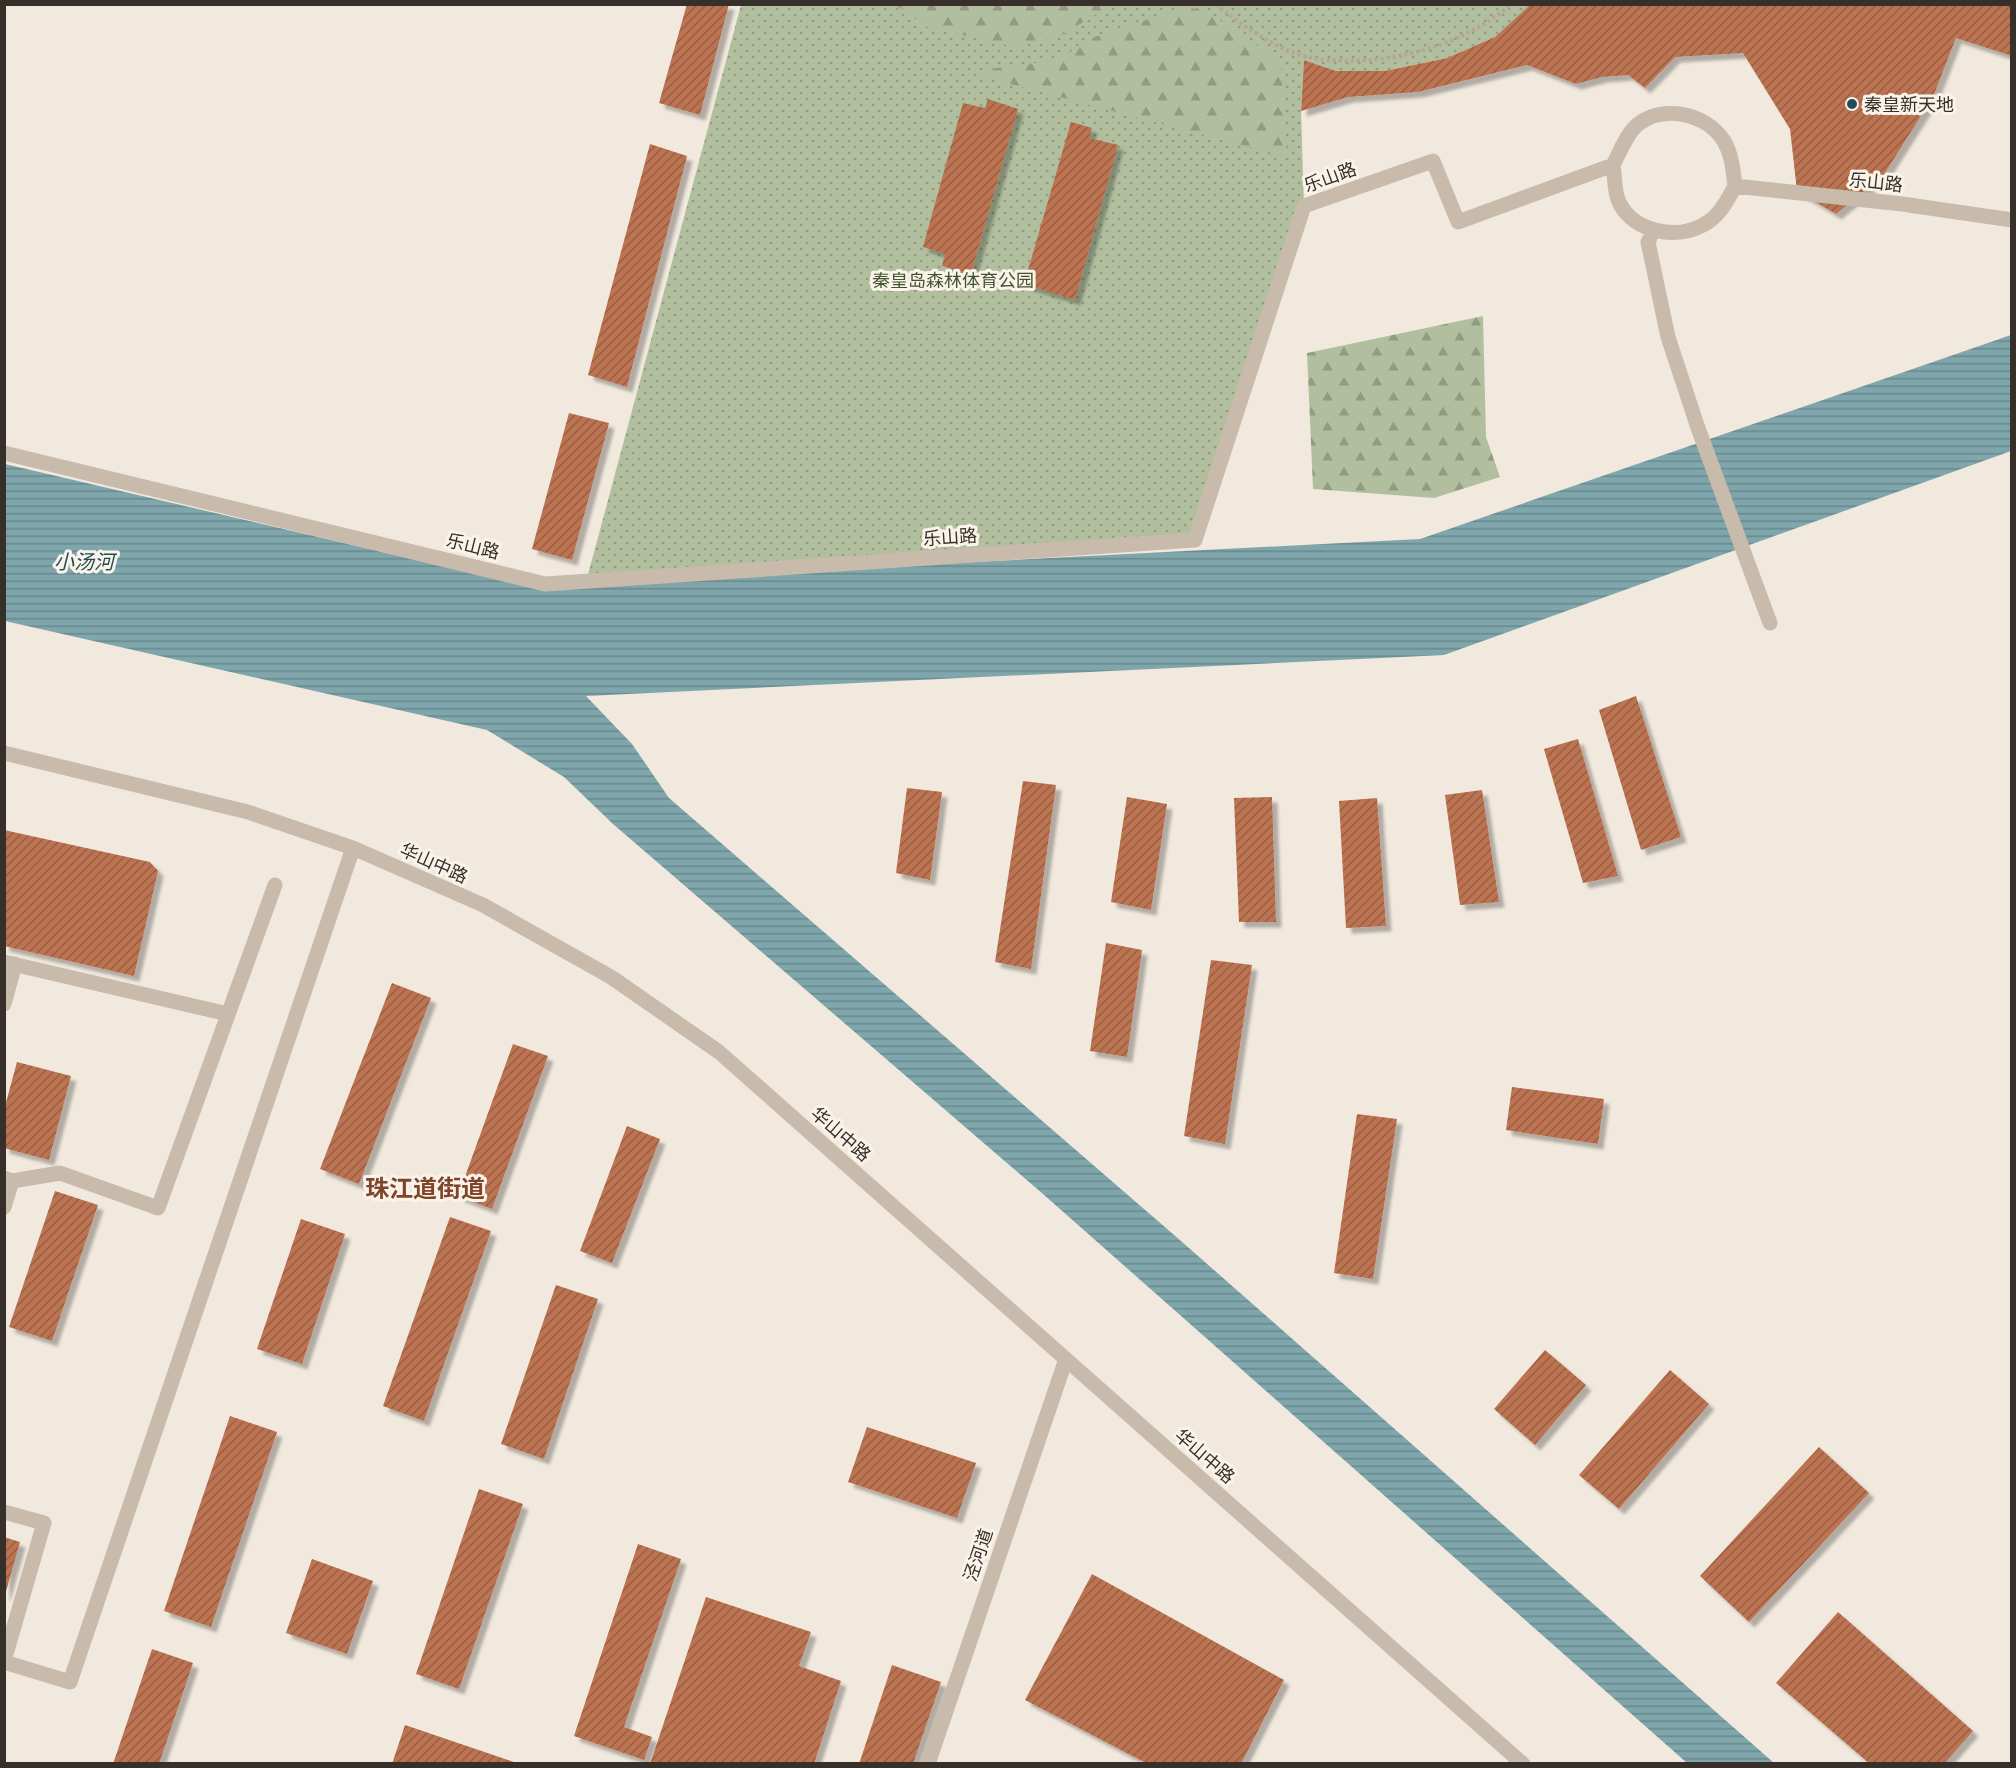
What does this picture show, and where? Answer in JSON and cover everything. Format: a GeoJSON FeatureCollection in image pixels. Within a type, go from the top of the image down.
{"type":"FeatureCollection","features":[{"type":"Feature","properties":{"kind":"street"},"geometry":{"type":"LineString","coordinates":[[1683,113],[1709,125],[1723,140],[1732,160],[1735,186],[1723,208],[1704,225],[1680,233],[1653,231],[1633,219],[1618,201],[1613,165],[1628,136],[1638,125],[1658,114],[1683,113]]}},
{"type":"Feature","properties":{"kind":"street","name":"乐山路"},"geometry":{"type":"LineString","coordinates":[[4,453],[545,584],[1195,540],[1304,206],[1433,161],[1458,222],[1613,165]]}},
{"type":"Feature","properties":{"kind":"street","name":"乐山路"},"geometry":{"type":"LineString","coordinates":[[1735,186],[1902,204],[2012,220]]}},
{"type":"Feature","properties":{"kind":"street"},"geometry":{"type":"LineString","coordinates":[[1653,231],[1648,242],[1668,337],[1698,428],[1770,623]]}},
{"type":"Feature","properties":{"kind":"street","name":"华山中路"},"geometry":{"type":"LineString","coordinates":[[4,753],[248,812],[352,848],[483,905],[592,966],[719,1052],[1523,1764]]}},
{"type":"Feature","properties":{"kind":"street"},"geometry":{"type":"LineString","coordinates":[[4,1512],[44,1523],[4,1662],[70,1682],[352,848]]}},
{"type":"Feature","properties":{"kind":"street"},"geometry":{"type":"LineString","coordinates":[[4,1207],[8,1180],[60,1173],[158,1208],[275,885]]}},
{"type":"Feature","properties":{"kind":"street"},"geometry":{"type":"LineString","coordinates":[[4,1004],[10,963],[228,1014]]}},
{"type":"Feature","properties":{"kind":"street","name":"泾河道"},"geometry":{"type":"LineString","coordinates":[[928,1764],[1066,1359]]}},
{"type":"Feature","properties":{"kind":"path"},"geometry":{"type":"LineString","coordinates":[[1216,4],[1239,24],[1306,57],[1342,60],[1431,49],[1497,17],[1511,4]]}},
{"type":"Feature","properties":{"kind":"green space","name":"秦皇岛森林体育公园"},"geometry":{"type":"Polygon","coordinates":[[[741,5],[1531,5],[1495,37],[1447,58],[1385,71],[1336,71],[1304,60],[1301,111],[1304,206],[1195,540],[586,582],[741,5]]]}},
{"type":"Feature","properties":{"kind":"green space"},"geometry":{"type":"Polygon","coordinates":[[[896,5],[1112,5],[1058,37],[1016,47],[927,27],[896,5]]]}},
{"type":"Feature","properties":{"kind":"green space"},"geometry":{"type":"Polygon","coordinates":[[[1185,7],[1206,11],[1281,61],[1287,157],[984,77],[982,70],[1058,60],[1092,38],[1185,7]]]}},
{"type":"Feature","properties":{"kind":"green space"},"geometry":{"type":"Polygon","coordinates":[[[1483,316],[1486,437],[1500,477],[1434,498],[1313,489],[1307,353],[1483,316]]]}},
{"type":"Feature","properties":{"kind":"water","name":"小汤河"},"geometry":{"type":"Polygon","coordinates":[[[2011,335],[2011,451],[1444,655],[586,696],[632,744],[669,798],[1181,1241],[1774,1763],[1687,1763],[1043,1194],[613,824],[564,777],[487,730],[5,621],[5,464],[524,585],[1420,539],[2011,335]]]}},
{"type":"Feature","properties":{"kind":"building"},"geometry":{"type":"Polygon","coordinates":[[[687,4],[729,4],[700,115],[659,103],[687,4]]]}},
{"type":"Feature","properties":{"kind":"building","name":"秦皇新天地"},"geometry":{"type":"Polygon","coordinates":[[[1531,4],[2012,4],[2012,56],[1956,38],[1933,97],[1883,176],[1836,214],[1797,191],[1790,129],[1743,53],[1675,57],[1645,88],[1628,75],[1602,77],[1576,84],[1527,65],[1418,92],[1348,97],[1301,111],[1304,60],[1336,71],[1385,71],[1447,58],[1495,37],[1531,4]]]}},
{"type":"Feature","properties":{"kind":"building"},"geometry":{"type":"Polygon","coordinates":[[[988,99],[1018,109],[971,274],[942,266],[945,254],[923,247],[963,103],[985,108],[988,99]]]}},
{"type":"Feature","properties":{"kind":"building"},"geometry":{"type":"Polygon","coordinates":[[[1071,122],[1092,128],[1089,138],[1118,145],[1075,300],[1024,284],[1071,122]]]}},
{"type":"Feature","properties":{"kind":"building"},"geometry":{"type":"Polygon","coordinates":[[[650,144],[687,156],[627,387],[588,375],[650,144]]]}},
{"type":"Feature","properties":{"kind":"building"},"geometry":{"type":"Polygon","coordinates":[[[569,413],[609,423],[572,560],[532,549],[569,413]]]}},
{"type":"Feature","properties":{"kind":"building"},"geometry":{"type":"Polygon","coordinates":[[[1636,696],[1681,837],[1641,850],[1599,710],[1636,696]]]}},
{"type":"Feature","properties":{"kind":"building"},"geometry":{"type":"Polygon","coordinates":[[[1578,739],[1618,876],[1583,883],[1544,749],[1578,739]]]}},
{"type":"Feature","properties":{"kind":"building"},"geometry":{"type":"Polygon","coordinates":[[[1023,781],[1056,785],[1031,969],[995,962],[1023,781]]]}},
{"type":"Feature","properties":{"kind":"building"},"geometry":{"type":"Polygon","coordinates":[[[907,788],[942,792],[930,880],[896,873],[907,788]]]}},
{"type":"Feature","properties":{"kind":"building"},"geometry":{"type":"Polygon","coordinates":[[[1482,790],[1499,902],[1460,905],[1445,795],[1482,790]]]}},
{"type":"Feature","properties":{"kind":"building"},"geometry":{"type":"Polygon","coordinates":[[[1127,797],[1167,804],[1151,910],[1111,902],[1127,797]]]}},
{"type":"Feature","properties":{"kind":"building"},"geometry":{"type":"Polygon","coordinates":[[[1272,797],[1276,922],[1239,922],[1234,798],[1272,797]]]}},
{"type":"Feature","properties":{"kind":"building"},"geometry":{"type":"Polygon","coordinates":[[[1377,798],[1386,926],[1346,928],[1339,801],[1377,798]]]}},
{"type":"Feature","properties":{"kind":"building"},"geometry":{"type":"Polygon","coordinates":[[[4,830],[150,862],[158,871],[134,976],[4,946],[4,830]]]}},
{"type":"Feature","properties":{"kind":"building"},"geometry":{"type":"Polygon","coordinates":[[[1106,943],[1142,950],[1127,1057],[1090,1051],[1106,943]]]}},
{"type":"Feature","properties":{"kind":"building"},"geometry":{"type":"Polygon","coordinates":[[[1211,960],[1252,965],[1225,1144],[1184,1136],[1211,960]]]}},
{"type":"Feature","properties":{"kind":"building"},"geometry":{"type":"Polygon","coordinates":[[[392,983],[431,998],[359,1184],[320,1169],[392,983]]]}},
{"type":"Feature","properties":{"kind":"building"},"geometry":{"type":"Polygon","coordinates":[[[513,1044],[548,1056],[492,1209],[458,1196],[513,1044]]]}},
{"type":"Feature","properties":{"kind":"building"},"geometry":{"type":"Polygon","coordinates":[[[17,1062],[71,1076],[49,1160],[4,1148],[4,1110],[17,1062]]]}},
{"type":"Feature","properties":{"kind":"building"},"geometry":{"type":"Polygon","coordinates":[[[1512,1087],[1604,1099],[1598,1144],[1506,1130],[1512,1087]]]}},
{"type":"Feature","properties":{"kind":"building"},"geometry":{"type":"Polygon","coordinates":[[[1357,1114],[1397,1119],[1373,1279],[1334,1273],[1357,1114]]]}},
{"type":"Feature","properties":{"kind":"building"},"geometry":{"type":"Polygon","coordinates":[[[627,1126],[660,1139],[612,1263],[580,1251],[627,1126]]]}},
{"type":"Feature","properties":{"kind":"building"},"geometry":{"type":"Polygon","coordinates":[[[55,1191],[98,1205],[52,1341],[9,1327],[55,1191]]]}},
{"type":"Feature","properties":{"kind":"building"},"geometry":{"type":"Polygon","coordinates":[[[450,1217],[491,1231],[424,1421],[383,1406],[450,1217]]]}},
{"type":"Feature","properties":{"kind":"building"},"geometry":{"type":"Polygon","coordinates":[[[301,1219],[345,1234],[302,1364],[257,1349],[301,1219]]]}},
{"type":"Feature","properties":{"kind":"building"},"geometry":{"type":"Polygon","coordinates":[[[556,1285],[598,1299],[544,1459],[501,1444],[556,1285]]]}},
{"type":"Feature","properties":{"kind":"building"},"geometry":{"type":"Polygon","coordinates":[[[1545,1350],[1586,1385],[1535,1445],[1494,1409],[1545,1350]]]}},
{"type":"Feature","properties":{"kind":"building"},"geometry":{"type":"Polygon","coordinates":[[[1670,1370],[1709,1404],[1619,1509],[1579,1475],[1670,1370]]]}},
{"type":"Feature","properties":{"kind":"building"},"geometry":{"type":"Polygon","coordinates":[[[230,1416],[277,1432],[211,1627],[164,1611],[230,1416]]]}},
{"type":"Feature","properties":{"kind":"building"},"geometry":{"type":"Polygon","coordinates":[[[867,1427],[976,1463],[957,1518],[848,1482],[867,1427]]]}},
{"type":"Feature","properties":{"kind":"building"},"geometry":{"type":"Polygon","coordinates":[[[1819,1447],[1869,1493],[1749,1622],[1700,1576],[1819,1447]]]}},
{"type":"Feature","properties":{"kind":"building"},"geometry":{"type":"Polygon","coordinates":[[[479,1489],[523,1504],[459,1689],[416,1674],[479,1489]]]}},
{"type":"Feature","properties":{"kind":"building"},"geometry":{"type":"Polygon","coordinates":[[[4,1537],[20,1542],[5,1595],[4,1595],[4,1537]]]}},
{"type":"Feature","properties":{"kind":"building"},"geometry":{"type":"Polygon","coordinates":[[[638,1544],[681,1559],[624,1727],[652,1737],[644,1760],[574,1736],[638,1544]]]}},
{"type":"Feature","properties":{"kind":"building"},"geometry":{"type":"Polygon","coordinates":[[[312,1559],[373,1581],[347,1654],[286,1633],[312,1559]]]}},
{"type":"Feature","properties":{"kind":"building"},"geometry":{"type":"Polygon","coordinates":[[[1092,1574],[1284,1680],[1241,1764],[1148,1764],[1025,1700],[1092,1574]]]}},
{"type":"Feature","properties":{"kind":"building"},"geometry":{"type":"Polygon","coordinates":[[[706,1597],[811,1632],[799,1666],[841,1681],[814,1764],[650,1764],[706,1597]]]}},
{"type":"Feature","properties":{"kind":"building"},"geometry":{"type":"Polygon","coordinates":[[[1838,1612],[1973,1731],[1944,1764],[1870,1764],[1776,1683],[1838,1612]]]}},
{"type":"Feature","properties":{"kind":"building"},"geometry":{"type":"Polygon","coordinates":[[[152,1649],[193,1663],[159,1764],[113,1764],[152,1649]]]}},
{"type":"Feature","properties":{"kind":"building"},"geometry":{"type":"Polygon","coordinates":[[[892,1665],[941,1682],[913,1764],[859,1764],[892,1665]]]}},
{"type":"Feature","properties":{"kind":"building"},"geometry":{"type":"Polygon","coordinates":[[[405,1725],[517,1763],[517,1764],[392,1764],[405,1725]]]}},
{"type":"Feature","properties":{"kind":"place","name":"秦皇新天地"},"geometry":{"type":"Point","coordinates":[1852,104]}},
{"type":"Feature","properties":{"kind":"district","name":"珠江道街道"},"geometry":{"type":"Point","coordinates":[425,1188]}}]}
